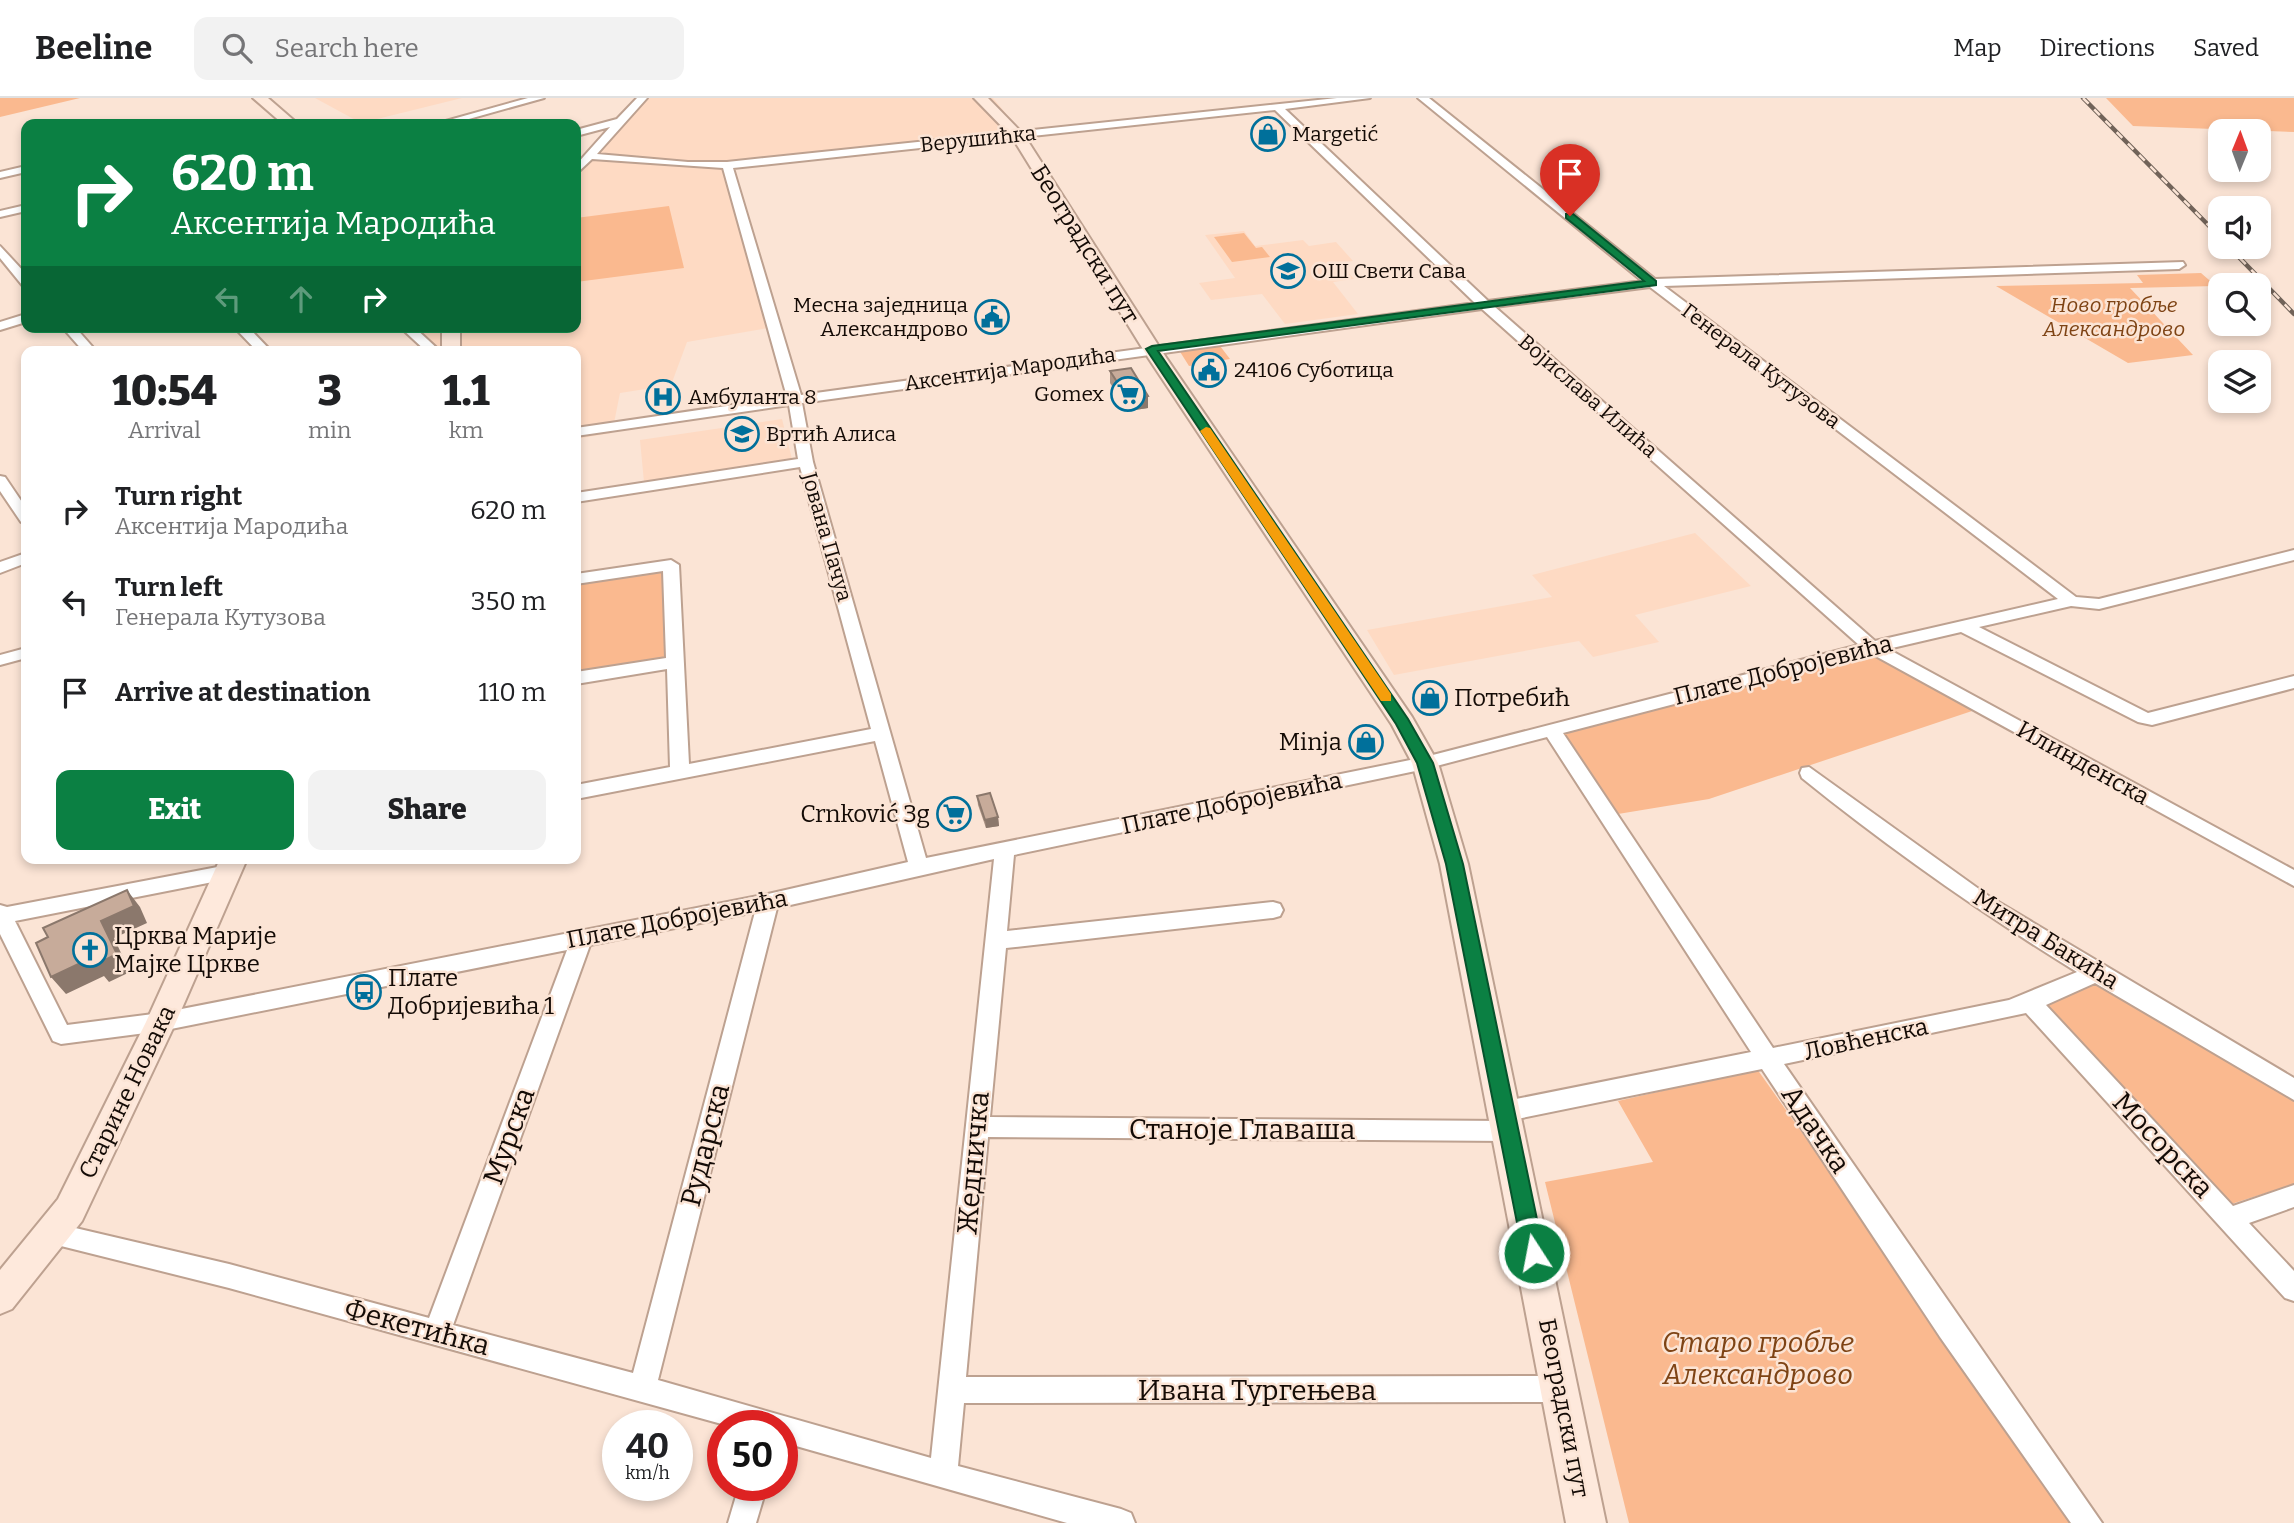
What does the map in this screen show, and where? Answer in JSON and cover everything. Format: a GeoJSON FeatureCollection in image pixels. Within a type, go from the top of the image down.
{"type":"FeatureCollection","features":[{"type":"Feature","properties":{"kind":"main road","name":"Београдски пут"},"geometry":{"type":"LineString","coordinates":[[981,98],[1017,135],[1152,349],[1403,723],[1425,763],[1448,836],[1587,1523]]}},
{"type":"Feature","properties":{"kind":"main road"},"geometry":{"type":"LineString","coordinates":[[264,101],[285,119]]}},
{"type":"Feature","properties":{"kind":"main road","name":"Старине Новака"},"geometry":{"type":"LineString","coordinates":[[2,1293],[54,1234],[71,1210],[161,1022],[231,866]]}},
{"type":"Feature","properties":{"kind":"street"},"geometry":{"type":"LineString","coordinates":[[459,119],[539,98]]}},
{"type":"Feature","properties":{"kind":"street"},"geometry":{"type":"LineString","coordinates":[[581,166],[642,98]]}},
{"type":"Feature","properties":{"kind":"street","name":"Верушићка"},"geometry":{"type":"LineString","coordinates":[[590,156],[727,166],[1365,98]]}},
{"type":"Feature","properties":{"kind":"street","name":"Генерала Кутузова"},"geometry":{"type":"LineString","coordinates":[[1423,98],[1652,283],[2071,601]]}},
{"type":"Feature","properties":{"kind":"street","name":"Војислава Илића"},"geometry":{"type":"LineString","coordinates":[[1279,109],[1485,305],[1872,647]]}},
{"type":"Feature","properties":{"kind":"street"},"geometry":{"type":"LineString","coordinates":[[581,132],[622,121]]}},
{"type":"Feature","properties":{"kind":"street","name":"Јована Пачуа"},"geometry":{"type":"LineString","coordinates":[[727,166],[794,400],[806,463],[919,867]]}},
{"type":"Feature","properties":{"kind":"street"},"geometry":{"type":"LineString","coordinates":[[0,175],[21,170]]}},
{"type":"Feature","properties":{"kind":"street"},"geometry":{"type":"LineString","coordinates":[[0,214],[21,209]]}},
{"type":"Feature","properties":{"kind":"street"},"geometry":{"type":"LineString","coordinates":[[0,250],[21,276]]}},
{"type":"Feature","properties":{"kind":"street"},"geometry":{"type":"LineString","coordinates":[[11,263],[21,260]]}},
{"type":"Feature","properties":{"kind":"street","name":"Аксентија Мародића"},"geometry":{"type":"LineString","coordinates":[[581,431],[1152,349],[1652,283],[2179,265]]}},
{"type":"Feature","properties":{"kind":"street"},"geometry":{"type":"LineString","coordinates":[[0,326],[21,320]]}},
{"type":"Feature","properties":{"kind":"street"},"geometry":{"type":"LineString","coordinates":[[74,333],[85,346]]}},
{"type":"Feature","properties":{"kind":"street"},"geometry":{"type":"LineString","coordinates":[[246,333],[261,346]]}},
{"type":"Feature","properties":{"kind":"street"},"geometry":{"type":"LineString","coordinates":[[413,333],[428,346]]}},
{"type":"Feature","properties":{"kind":"street"},"geometry":{"type":"LineString","coordinates":[[581,497],[806,463]]}},
{"type":"Feature","properties":{"kind":"street"},"geometry":{"type":"LineString","coordinates":[[0,480],[21,512]]}},
{"type":"Feature","properties":{"kind":"street","name":"Плате Добројевића"},"geometry":{"type":"LineString","coordinates":[[1,914],[61,1035],[161,1022],[768,902],[919,867],[1425,763],[1872,647],[2071,601],[2099,604],[2294,555]]}},
{"type":"Feature","properties":{"kind":"street"},"geometry":{"type":"LineString","coordinates":[[0,568],[21,560]]}},
{"type":"Feature","properties":{"kind":"street"},"geometry":{"type":"LineString","coordinates":[[581,578],[671,565],[680,773]]}},
{"type":"Feature","properties":{"kind":"street"},"geometry":{"type":"LineString","coordinates":[[1963,626],[2144,718],[2152,719],[2294,682]]}},
{"type":"Feature","properties":{"kind":"street","name":"Илинденска"},"geometry":{"type":"LineString","coordinates":[[1872,647],[2294,879]]}},
{"type":"Feature","properties":{"kind":"street"},"geometry":{"type":"LineString","coordinates":[[0,660],[21,654]]}},
{"type":"Feature","properties":{"kind":"street"},"geometry":{"type":"LineString","coordinates":[[581,677],[675,662]]}},
{"type":"Feature","properties":{"kind":"street","name":"Адачка"},"geometry":{"type":"LineString","coordinates":[[1551,729],[1768,1059],[2014,1422],[2088,1523]]}},
{"type":"Feature","properties":{"kind":"street"},"geometry":{"type":"LineString","coordinates":[[581,791],[882,733]]}},
{"type":"Feature","properties":{"kind":"street","name":"Митра Бакића"},"geometry":{"type":"LineString","coordinates":[[1809,773],[1848,807],[1928,866],[2294,1090]]}},
{"type":"Feature","properties":{"kind":"street","name":"Жедничка"},"geometry":{"type":"LineString","coordinates":[[943,1475],[1005,850]]}},
{"type":"Feature","properties":{"kind":"street","name":"Старине Новака"},"geometry":{"type":"LineString","coordinates":[[1,914],[231,866]]}},
{"type":"Feature","properties":{"kind":"street","name":"Рударска"},"geometry":{"type":"LineString","coordinates":[[643,1387],[768,902]]}},
{"type":"Feature","properties":{"kind":"street"},"geometry":{"type":"LineString","coordinates":[[994,941],[1273,910]]}},
{"type":"Feature","properties":{"kind":"street","name":"Мурска"},"geometry":{"type":"LineString","coordinates":[[437,1333],[582,939]]}},
{"type":"Feature","properties":{"kind":"street","name":"Ловћенска"},"geometry":{"type":"LineString","coordinates":[[1507,1121],[1768,1059],[2030,1003],[2098,972]]}},
{"type":"Feature","properties":{"kind":"street","name":"Мосорска"},"geometry":{"type":"LineString","coordinates":[[2030,1003],[2294,1289]]}},
{"type":"Feature","properties":{"kind":"street","name":"Станоје Главаша"},"geometry":{"type":"LineString","coordinates":[[976,1127],[1507,1121]]}},
{"type":"Feature","properties":{"kind":"street"},"geometry":{"type":"LineString","coordinates":[[2231,1218],[2294,1196]]}},
{"type":"Feature","properties":{"kind":"street","name":"Фекетићка"},"geometry":{"type":"LineString","coordinates":[[54,1234],[229,1276],[721,1410]]}},
{"type":"Feature","properties":{"kind":"street","name":"Ивана Тургењева"},"geometry":{"type":"LineString","coordinates":[[953,1390],[1561,1389]]}},
{"type":"Feature","properties":{"kind":"street","name":"Фекетићка"},"geometry":{"type":"LineString","coordinates":[[798,1433],[1121,1523]]}},
{"type":"Feature","properties":{"kind":"street"},"geometry":{"type":"LineString","coordinates":[[742,1523],[749,1501]]}},
{"type":"Feature","properties":{"kind":"shaded area"},"geometry":{"type":"Polygon","coordinates":[[[315,98],[462,98],[377,119],[354,119],[315,98]]]}},
{"type":"Feature","properties":{"kind":"shaded area"},"geometry":{"type":"Polygon","coordinates":[[[638,98],[993,98],[1023,134],[728,166],[774,327],[687,342],[671,385],[620,393],[612,433],[581,438],[581,346],[423,346],[407,333],[581,333],[581,164],[638,98]]]}},
{"type":"Feature","properties":{"kind":"shaded area","name":"ОШ Свети Сава"},"geometry":{"type":"Polygon","coordinates":[[[1244,231],[1255,246],[1303,240],[1309,246],[1336,242],[1353,261],[1340,263],[1354,279],[1333,282],[1358,314],[1285,324],[1262,294],[1211,300],[1199,283],[1235,278],[1205,235],[1244,231]]]}},
{"type":"Feature","properties":{"kind":"shaded area"},"geometry":{"type":"Polygon","coordinates":[[[782,419],[792,459],[644,482],[640,440],[782,419]]]}},
{"type":"Feature","properties":{"kind":"shaded area"},"geometry":{"type":"Polygon","coordinates":[[[1695,533],[1751,586],[1635,615],[1659,642],[1593,657],[1579,641],[1394,675],[1367,630],[1552,597],[1532,575],[1695,533]]]}},
{"type":"Feature","properties":{"kind":"green space"},"geometry":{"type":"Polygon","coordinates":[[[0,98],[80,98],[0,117],[0,98]]]}},
{"type":"Feature","properties":{"kind":"green space"},"geometry":{"type":"Polygon","coordinates":[[[2106,98],[2294,98],[2294,132],[2272,131],[2272,119],[2208,119],[2208,129],[2133,126],[2106,98]]]}},
{"type":"Feature","properties":{"kind":"green space"},"geometry":{"type":"Polygon","coordinates":[[[669,206],[684,268],[581,281],[581,217],[669,206]]]}},
{"type":"Feature","properties":{"kind":"green space"},"geometry":{"type":"Polygon","coordinates":[[[1244,233],[1256,248],[1262,247],[1270,257],[1232,262],[1214,237],[1244,233]]]}},
{"type":"Feature","properties":{"kind":"green space","name":"Ново гробље Александрово"},"geometry":{"type":"Polygon","coordinates":[[[2201,273],[2208,279],[2208,286],[2130,288],[2193,355],[2128,363],[1996,286],[2143,283],[2137,275],[2201,273]]]}},
{"type":"Feature","properties":{"kind":"green space"},"geometry":{"type":"Polygon","coordinates":[[[1217,342],[1230,359],[1189,366],[1177,347],[1217,342]]]}},
{"type":"Feature","properties":{"kind":"green space"},"geometry":{"type":"Polygon","coordinates":[[[662,570],[667,660],[581,673],[581,582],[662,570]]]}},
{"type":"Feature","properties":{"kind":"green space"},"geometry":{"type":"Polygon","coordinates":[[[1860,655],[1880,659],[1975,710],[1709,799],[1618,814],[1562,733],[1860,655]]]}},
{"type":"Feature","properties":{"kind":"green space"},"geometry":{"type":"Polygon","coordinates":[[[2098,979],[2294,1101],[2294,1184],[2228,1205],[2042,1008],[2098,979]]]}},
{"type":"Feature","properties":{"kind":"green space","name":"Старо гробље Александрово"},"geometry":{"type":"Polygon","coordinates":[[[1757,1069],[2078,1523],[1629,1523],[1545,1182],[1653,1162],[1618,1101],[1757,1069]]]}},
{"type":"Feature","properties":{"kind":"building"},"geometry":{"type":"Polygon","coordinates":[[[1131,368],[1148,396],[1128,399],[1110,371],[1131,368]]]}},
{"type":"Feature","properties":{"kind":"building"},"geometry":{"type":"Polygon","coordinates":[[[990,793],[998,817],[985,820],[977,796],[990,793]]]}},
{"type":"Feature","properties":{"kind":"building"},"geometry":{"type":"Polygon","coordinates":[[[127,890],[134,906],[101,921],[117,954],[95,965],[91,958],[51,977],[36,943],[48,937],[43,928],[127,890]]]}},
{"type":"Feature","properties":{"kind":"railway"},"geometry":{"type":"LineString","coordinates":[[2083,98],[2208,225]]}},
{"type":"Feature","properties":{"kind":"railway"},"geometry":{"type":"LineString","coordinates":[[2241,259],[2294,314]]}},
{"type":"Feature","properties":{"kind":"slow traffic"},"geometry":{"type":"LineString","coordinates":[[1206,431],[1386,697]]}},
{"type":"Feature","properties":{"kind":"place","name":"Margetić"},"geometry":{"type":"Point","coordinates":[1268,134]}},
{"type":"Feature","properties":{"kind":"place","name":"ОШ Свети Сава"},"geometry":{"type":"Point","coordinates":[1288,271]}},
{"type":"Feature","properties":{"kind":"place","name":"Месна заједница Александрово"},"geometry":{"type":"Point","coordinates":[992,317]}},
{"type":"Feature","properties":{"kind":"place","name":"24106 Суботица"},"geometry":{"type":"Point","coordinates":[1209,370]}},
{"type":"Feature","properties":{"kind":"place","name":"Gomex"},"geometry":{"type":"Point","coordinates":[1128,394]}},
{"type":"Feature","properties":{"kind":"place","name":"Амбуланта 8"},"geometry":{"type":"Point","coordinates":[663,397]}},
{"type":"Feature","properties":{"kind":"place","name":"Вртић Алиса"},"geometry":{"type":"Point","coordinates":[742,434]}},
{"type":"Feature","properties":{"kind":"place","name":"Потребић"},"geometry":{"type":"Point","coordinates":[1430,698]}},
{"type":"Feature","properties":{"kind":"place","name":"Minja"},"geometry":{"type":"Point","coordinates":[1366,742]}},
{"type":"Feature","properties":{"kind":"place","name":"Crnković 3g"},"geometry":{"type":"Point","coordinates":[954,814]}},
{"type":"Feature","properties":{"kind":"place","name":"Црква Марије Мајке Цркве"},"geometry":{"type":"Point","coordinates":[90,950]}},
{"type":"Feature","properties":{"kind":"place","name":"Плате Добријевића 1"},"geometry":{"type":"Point","coordinates":[364,992]}},
{"type":"Feature","properties":{"kind":"route"},"geometry":{"type":"LineString","coordinates":[[1534,1253],[1448,836],[1425,763],[1403,723],[1152,349],[1652,283],[1570,216]]}}]}
